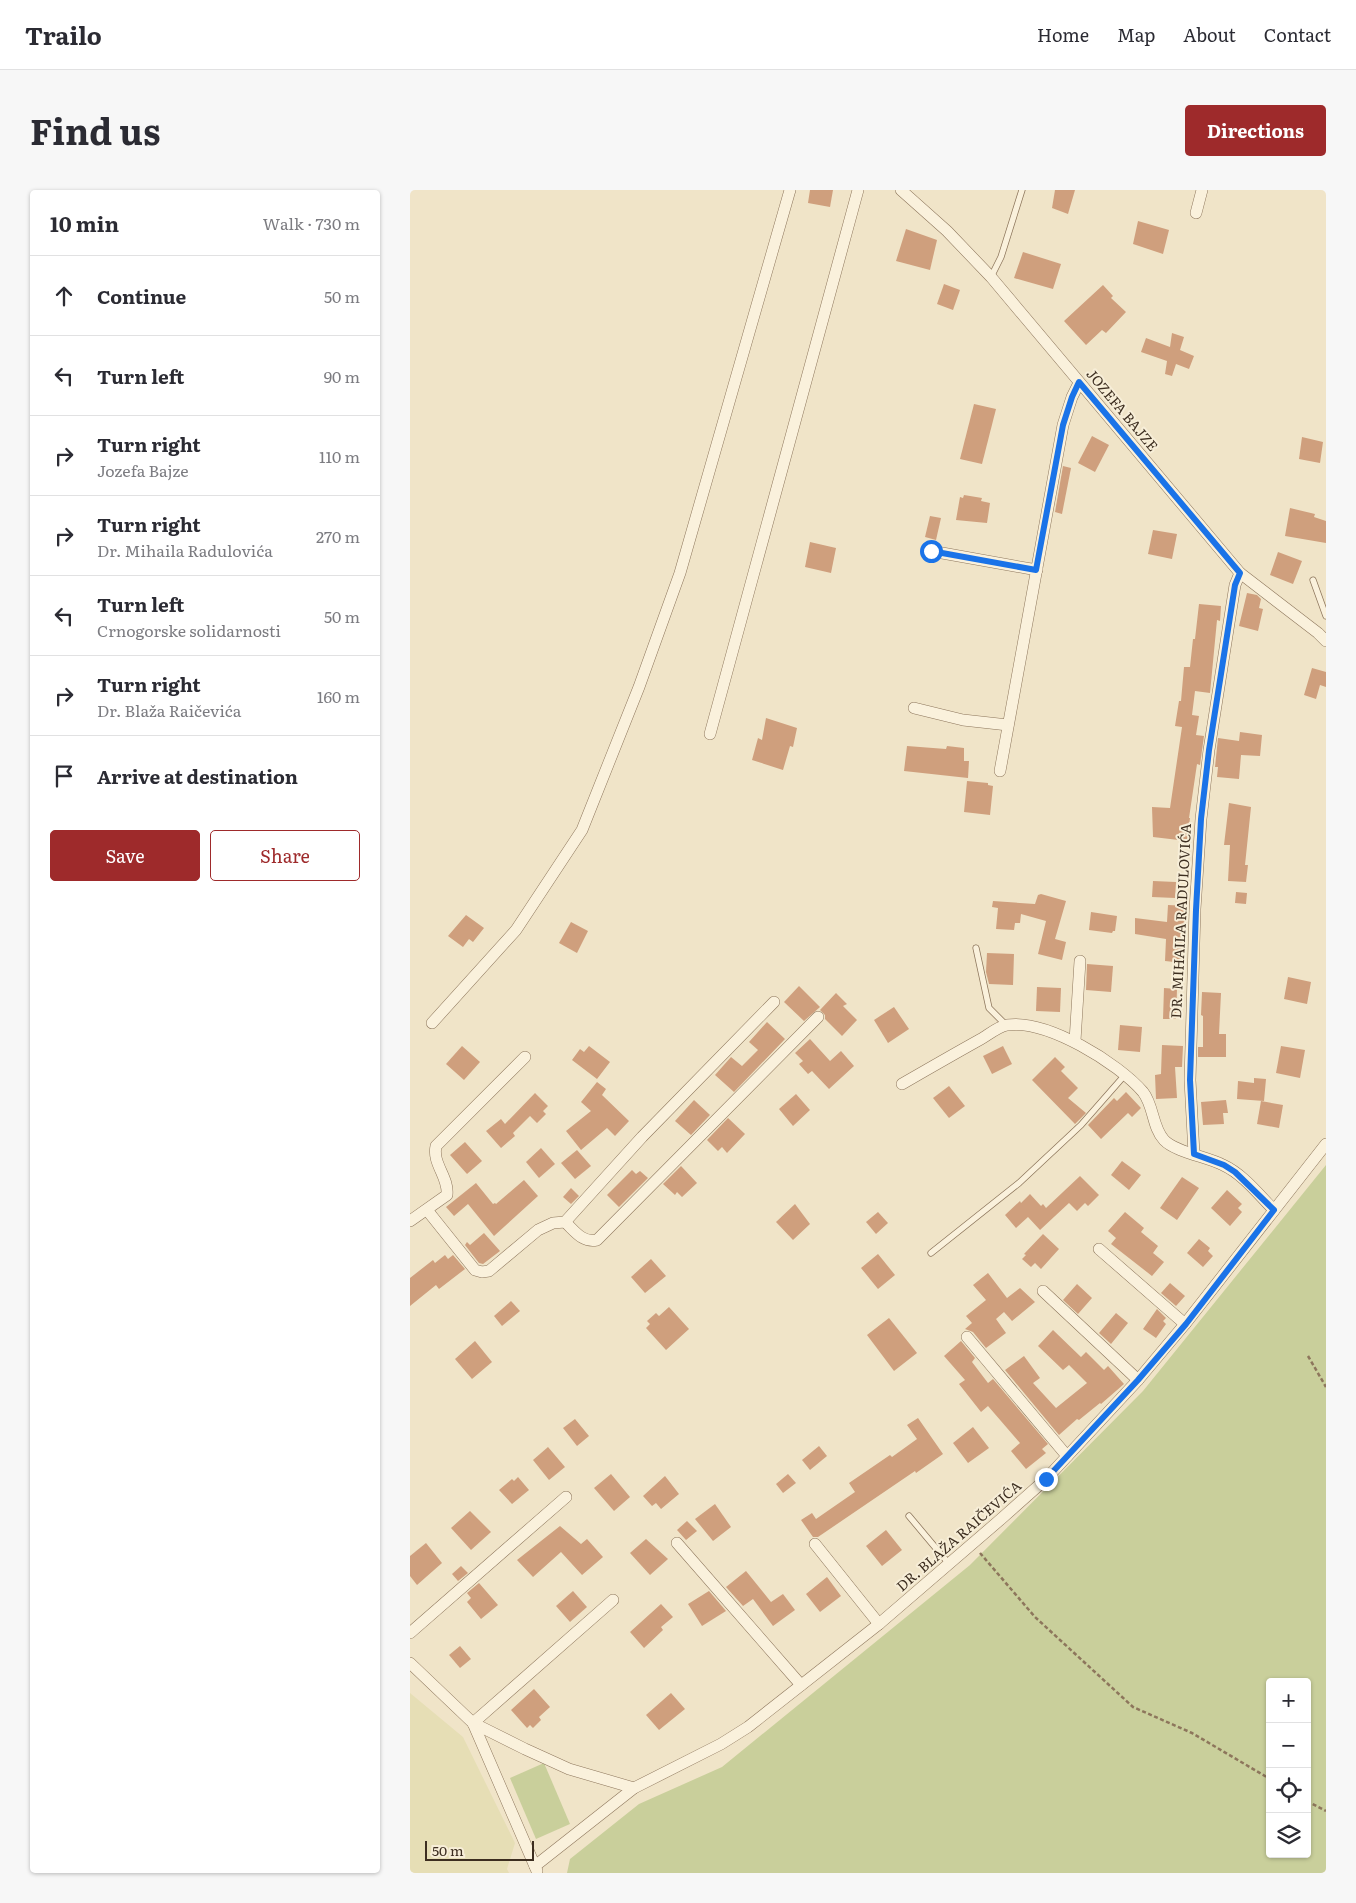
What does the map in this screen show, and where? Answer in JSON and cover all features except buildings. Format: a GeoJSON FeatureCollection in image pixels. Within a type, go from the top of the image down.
{"type":"FeatureCollection","features":[{"type":"Feature","properties":{"kind":"street"},"geometry":{"type":"LineString","coordinates":[[432,1023],[516,930],[582,830],[639,687],[680,573],[790,190]]}},
{"type":"Feature","properties":{"kind":"street"},"geometry":{"type":"LineString","coordinates":[[710,734],[858,190]]}},
{"type":"Feature","properties":{"kind":"street","name":"JOZEFA BAJZE"},"geometry":{"type":"LineString","coordinates":[[901,190],[946,231],[991,277],[1240,573],[1326,641]]}},
{"type":"Feature","properties":{"kind":"street"},"geometry":{"type":"LineString","coordinates":[[1196,214],[1202,190]]}},
{"type":"Feature","properties":{"kind":"street"},"geometry":{"type":"LineString","coordinates":[[1000,771],[1063,425],[1079,382]]}},
{"type":"Feature","properties":{"kind":"street"},"geometry":{"type":"LineString","coordinates":[[931,551],[1036,570]]}},
{"type":"Feature","properties":{"kind":"street","name":"DR. MIHAILA RADULOVIĆA"},"geometry":{"type":"LineString","coordinates":[[1194,1154],[1190,1080],[1201,819],[1209,750],[1235,585],[1240,573]]}},
{"type":"Feature","properties":{"kind":"street"},"geometry":{"type":"LineString","coordinates":[[914,708],[963,720],[1008,725]]}},
{"type":"Feature","properties":{"kind":"street"},"geometry":{"type":"LineString","coordinates":[[1075,1041],[1080,961]]}},
{"type":"Feature","properties":{"kind":"street"},"geometry":{"type":"LineString","coordinates":[[427,1210],[475,1270],[488,1272],[538,1230],[553,1223],[566,1222],[642,1137],[774,1002]]}},
{"type":"Feature","properties":{"kind":"street"},"geometry":{"type":"LineString","coordinates":[[566,1222],[584,1240],[597,1240],[818,1017]]}},
{"type":"Feature","properties":{"kind":"street"},"geometry":{"type":"LineString","coordinates":[[902,1084],[1006,1025],[1042,1029],[1075,1041],[1124,1076],[1146,1096],[1160,1134],[1165,1141],[1172,1146],[1224,1165],[1235,1172],[1274,1210]]}},
{"type":"Feature","properties":{"kind":"street"},"geometry":{"type":"LineString","coordinates":[[410,1221],[447,1195],[448,1187],[434,1153],[436,1146],[525,1057]]}},
{"type":"Feature","properties":{"kind":"street","name":"DR. BLAŽA RAIČEVIĆA"},"geometry":{"type":"LineString","coordinates":[[536,1869],[634,1788],[696,1757],[748,1727],[880,1624],[950,1565],[1046,1479],[1138,1380],[1186,1324],[1326,1144]]}},
{"type":"Feature","properties":{"kind":"street"},"geometry":{"type":"LineString","coordinates":[[1099,1249],[1186,1324]]}},
{"type":"Feature","properties":{"kind":"street"},"geometry":{"type":"LineString","coordinates":[[1043,1291],[1138,1380]]}},
{"type":"Feature","properties":{"kind":"street"},"geometry":{"type":"LineString","coordinates":[[967,1337],[1067,1456]]}},
{"type":"Feature","properties":{"kind":"street"},"geometry":{"type":"LineString","coordinates":[[410,1632],[566,1497]]}},
{"type":"Feature","properties":{"kind":"street"},"geometry":{"type":"LineString","coordinates":[[677,1543],[801,1685]]}},
{"type":"Feature","properties":{"kind":"street"},"geometry":{"type":"LineString","coordinates":[[815,1544],[880,1624]]}},
{"type":"Feature","properties":{"kind":"street"},"geometry":{"type":"LineString","coordinates":[[473,1723],[613,1600]]}},
{"type":"Feature","properties":{"kind":"street"},"geometry":{"type":"LineString","coordinates":[[410,1663],[473,1723],[569,1769],[634,1788]]}},
{"type":"Feature","properties":{"kind":"street"},"geometry":{"type":"LineString","coordinates":[[473,1723],[536,1869]]}},
{"type":"Feature","properties":{"kind":"lane"},"geometry":{"type":"LineString","coordinates":[[991,277],[1002,257],[1022,190]]}},
{"type":"Feature","properties":{"kind":"lane"},"geometry":{"type":"LineString","coordinates":[[1313,580],[1326,616]]}},
{"type":"Feature","properties":{"kind":"lane"},"geometry":{"type":"LineString","coordinates":[[976,948],[989,1008],[1006,1025]]}},
{"type":"Feature","properties":{"kind":"lane"},"geometry":{"type":"LineString","coordinates":[[931,1253],[1019,1183],[1081,1125],[1124,1076]]}},
{"type":"Feature","properties":{"kind":"lane"},"geometry":{"type":"LineString","coordinates":[[909,1516],[950,1565]]}},
{"type":"Feature","properties":{"kind":"path"},"geometry":{"type":"LineString","coordinates":[[1308,1356],[1326,1387]]}},
{"type":"Feature","properties":{"kind":"path"},"geometry":{"type":"LineString","coordinates":[[972,1545],[1035,1616],[1133,1707],[1192,1733],[1266,1777]]}},
{"type":"Feature","properties":{"kind":"path"},"geometry":{"type":"LineString","coordinates":[[1311,1802],[1326,1811]]}},
{"type":"Feature","properties":{"kind":"shaded area"},"geometry":{"type":"Polygon","coordinates":[[[410,1693],[463,1737],[515,1843],[507,1869],[509,1873],[410,1873],[410,1693]]]}},
{"type":"Feature","properties":{"kind":"green space"},"geometry":{"type":"Polygon","coordinates":[[[1326,1165],[1326,1873],[567,1873],[570,1859],[639,1804],[722,1767],[970,1565],[1143,1391],[1326,1165]]]}},
{"type":"Feature","properties":{"kind":"green space"},"geometry":{"type":"Polygon","coordinates":[[[544,1763],[570,1824],[536,1839],[510,1778],[544,1763]]]}},
{"type":"Feature","properties":{"kind":"route"},"geometry":{"type":"LineString","coordinates":[[931,551],[1036,570],[1063,425],[1079,382],[1240,573],[1235,585],[1209,750],[1201,819],[1190,1080],[1194,1154],[1224,1165],[1235,1172],[1274,1210],[1186,1324],[1106,1416],[1046,1479]]}}]}
